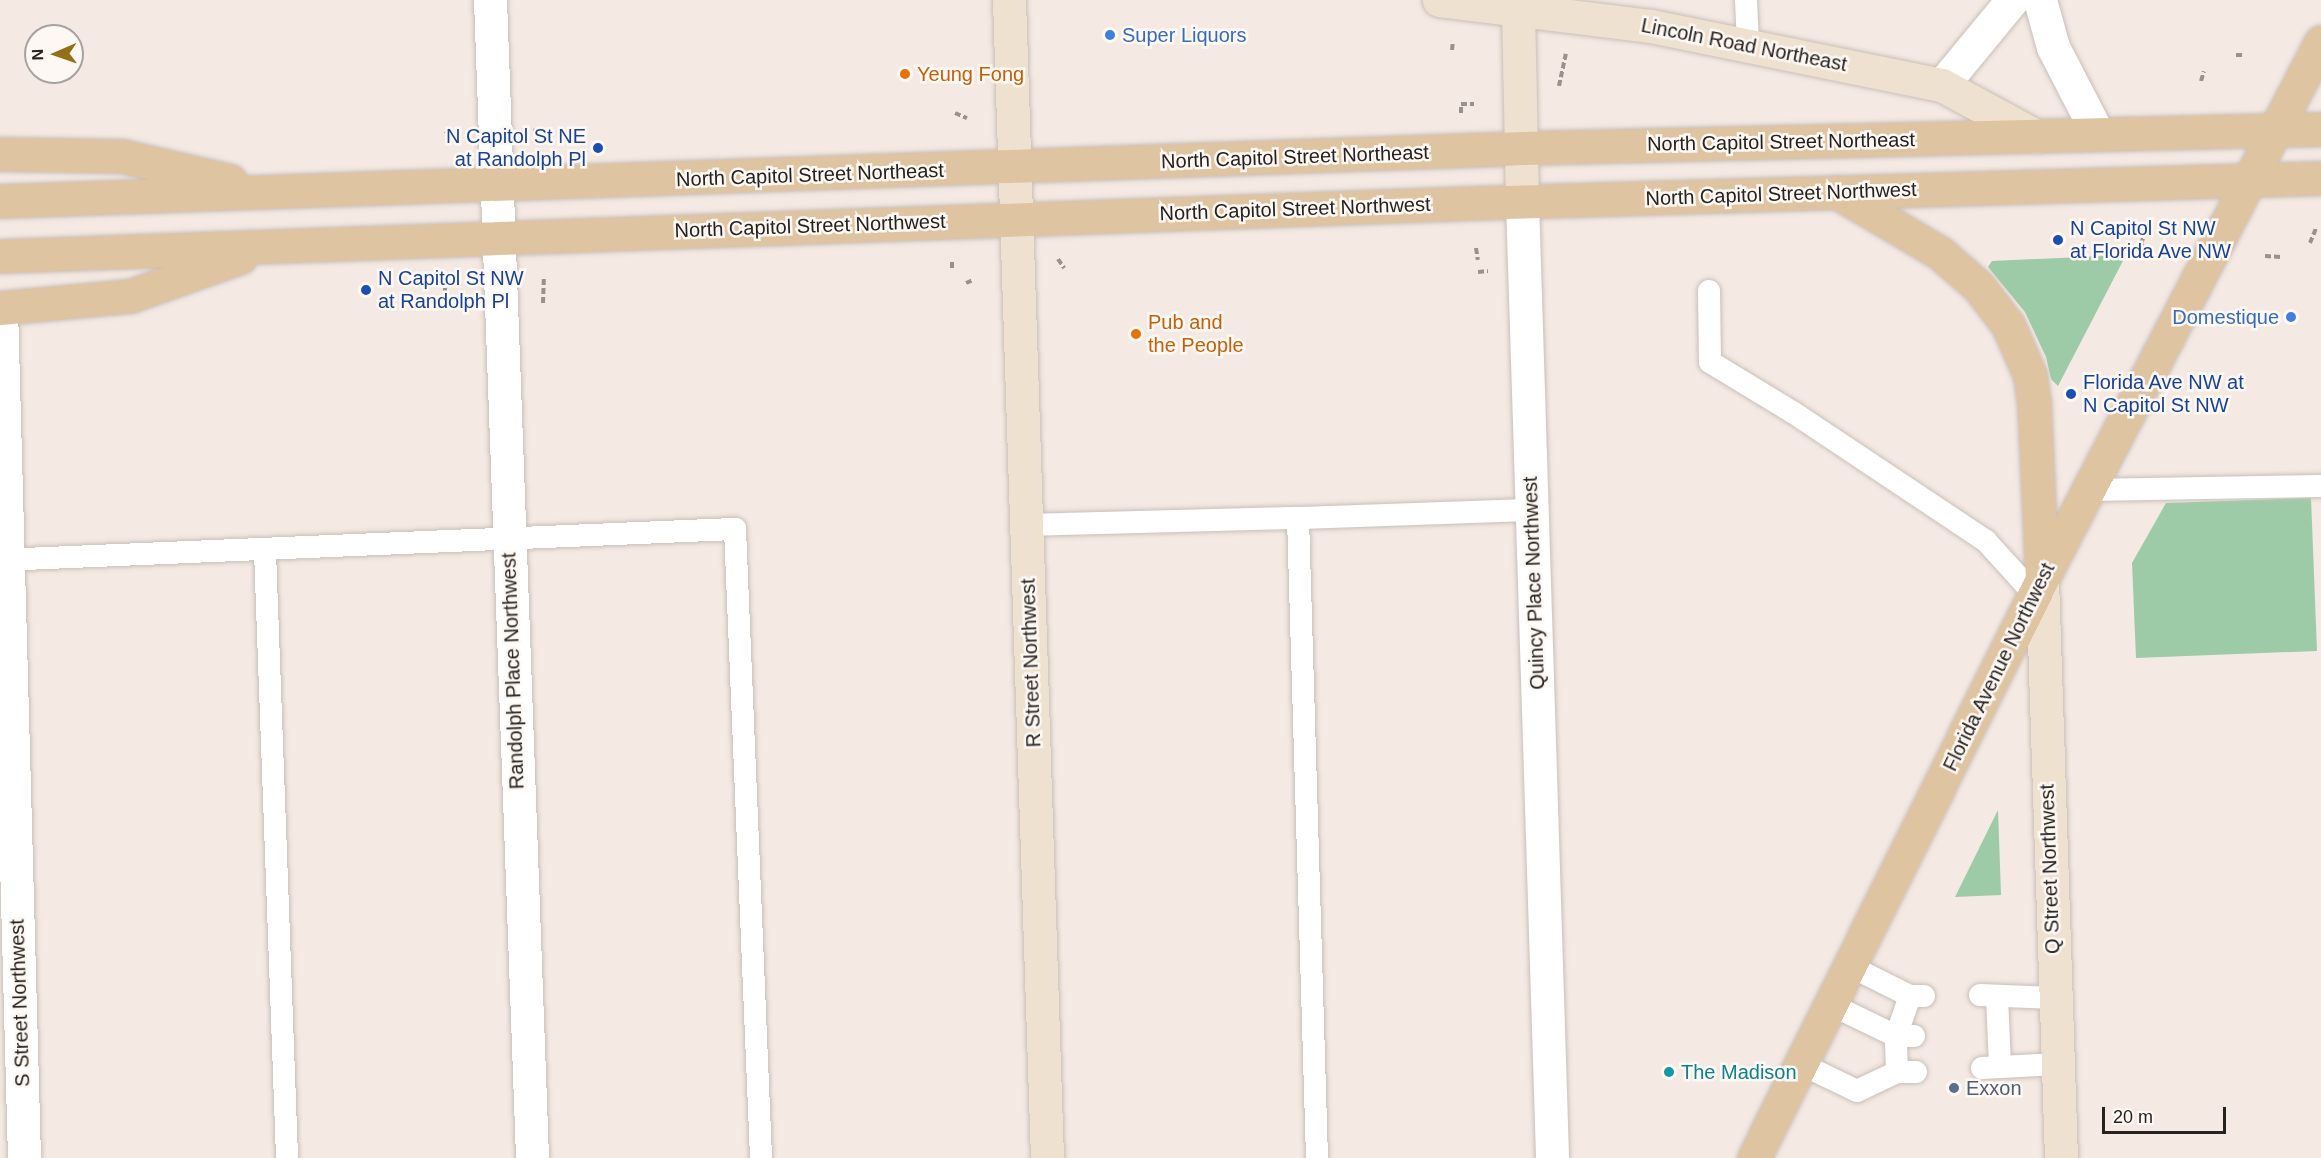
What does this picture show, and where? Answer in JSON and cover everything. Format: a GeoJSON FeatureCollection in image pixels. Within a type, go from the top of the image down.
{"type":"FeatureCollection","features":[{"type":"Feature","properties":{"kind":"main road","name":"Florida Avenue Northwest"},"geometry":{"type":"LineString","coordinates":[[1754,1158],[2038,586],[2209,254],[2252,180],[2321,42]]}},
{"type":"Feature","properties":{"kind":"main road","name":"North Capitol Street Northeast"},"geometry":{"type":"LineString","coordinates":[[0,201],[270,190],[1015,169],[1522,148],[2321,129]]}},
{"type":"Feature","properties":{"kind":"main road","name":"North Capitol Street Northeast"},"geometry":{"type":"LineString","coordinates":[[0,154],[122,156],[270,190]]}},
{"type":"Feature","properties":{"kind":"main road","name":"North Capitol Street Northwest"},"geometry":{"type":"LineString","coordinates":[[0,256],[1522,201],[2321,178]]}},
{"type":"Feature","properties":{"kind":"main road"},"geometry":{"type":"LineString","coordinates":[[1837,192],[1940,253],[1979,287],[2008,326],[2030,375],[2033,393],[2038,586]]}},
{"type":"Feature","properties":{"kind":"main road","name":"North Capitol Street Northwest"},"geometry":{"type":"LineString","coordinates":[[1,308],[130,296],[270,246]]}},
{"type":"Feature","properties":{"kind":"street","name":"Randolph Place Northwest"},"geometry":{"type":"LineString","coordinates":[[490,0],[499,184],[507,539],[532,1158]]}},
{"type":"Feature","properties":{"kind":"street","name":"R Street Northwest"},"geometry":{"type":"LineString","coordinates":[[1009,0],[1047,1158]]}},
{"type":"Feature","properties":{"kind":"street","name":"Lincoln Road Northeast"},"geometry":{"type":"LineString","coordinates":[[1439,0],[1518,4],[1748,44],[1942,85],[2036,136]]}},
{"type":"Feature","properties":{"kind":"street"},"geometry":{"type":"LineString","coordinates":[[1942,85],[2012,0]]}},
{"type":"Feature","properties":{"kind":"street"},"geometry":{"type":"LineString","coordinates":[[2040,0],[2066,76],[2098,134]]}},
{"type":"Feature","properties":{"kind":"street","name":"Quincy Place Northwest"},"geometry":{"type":"LineString","coordinates":[[1518,4],[1522,201],[1552,1158]]}},
{"type":"Feature","properties":{"kind":"street","name":"S Street Northwest"},"geometry":{"type":"LineString","coordinates":[[1,308],[4,560],[24,1158]]}},
{"type":"Feature","properties":{"kind":"street","name":"Q Street Northwest"},"geometry":{"type":"LineString","coordinates":[[2038,586],[2061,1158]]}},
{"type":"Feature","properties":{"kind":"lane"},"geometry":{"type":"LineString","coordinates":[[1746,0],[1748,44]]}},
{"type":"Feature","properties":{"kind":"lane"},"geometry":{"type":"LineString","coordinates":[[1708,291],[1710,362],[1794,413],[1986,541],[2038,586]]}},
{"type":"Feature","properties":{"kind":"lane"},"geometry":{"type":"LineString","coordinates":[[2088,490],[2321,486]]}},
{"type":"Feature","properties":{"kind":"lane"},"geometry":{"type":"LineString","coordinates":[[1026,525],[1532,510]]}},
{"type":"Feature","properties":{"kind":"lane"},"geometry":{"type":"LineString","coordinates":[[1298,518],[1317,1158]]}},
{"type":"Feature","properties":{"kind":"lane"},"geometry":{"type":"LineString","coordinates":[[4,560],[265,551],[735,529],[761,1158]]}},
{"type":"Feature","properties":{"kind":"lane"},"geometry":{"type":"LineString","coordinates":[[265,551],[287,1158]]}},
{"type":"Feature","properties":{"kind":"lane"},"geometry":{"type":"LineString","coordinates":[[1801,1064],[1857,1090],[1906,1072],[1905,1036],[1917,996],[1850,966]]}},
{"type":"Feature","properties":{"kind":"lane"},"geometry":{"type":"LineString","coordinates":[[2055,998],[1988,996],[1989,1032],[1991,1068],[2058,1064]]}},
{"type":"Feature","properties":{"kind":"lane"},"geometry":{"type":"LineString","coordinates":[[1830,1004],[1905,1036]]}},
{"type":"Feature","properties":{"kind":"path"},"geometry":{"type":"LineString","coordinates":[[1452,50],[1453,41]]}},
{"type":"Feature","properties":{"kind":"path"},"geometry":{"type":"LineString","coordinates":[[1553,87],[1561,86],[1568,43]]}},
{"type":"Feature","properties":{"kind":"path"},"geometry":{"type":"LineString","coordinates":[[2236,55],[2243,55]]}},
{"type":"Feature","properties":{"kind":"path"},"geometry":{"type":"LineString","coordinates":[[2201,81],[2204,71]]}},
{"type":"Feature","properties":{"kind":"path"},"geometry":{"type":"LineString","coordinates":[[1461,117],[1461,104],[1474,104]]}},
{"type":"Feature","properties":{"kind":"path"},"geometry":{"type":"LineString","coordinates":[[955,112],[966,118]]}},
{"type":"Feature","properties":{"kind":"path"},"geometry":{"type":"LineString","coordinates":[[542,129],[542,149]]}},
{"type":"Feature","properties":{"kind":"path"},"geometry":{"type":"LineString","coordinates":[[446,131],[458,137]]}},
{"type":"Feature","properties":{"kind":"path"},"geometry":{"type":"LineString","coordinates":[[2310,243],[2316,228]]}},
{"type":"Feature","properties":{"kind":"path"},"geometry":{"type":"LineString","coordinates":[[2146,230],[2140,244],[2147,252]]}},
{"type":"Feature","properties":{"kind":"path"},"geometry":{"type":"LineString","coordinates":[[1476,248],[1478,260]]}},
{"type":"Feature","properties":{"kind":"path"},"geometry":{"type":"LineString","coordinates":[[2265,256],[2282,257]]}},
{"type":"Feature","properties":{"kind":"path"},"geometry":{"type":"LineString","coordinates":[[1058,259],[1064,268]]}},
{"type":"Feature","properties":{"kind":"path"},"geometry":{"type":"LineString","coordinates":[[952,262],[952,270]]}},
{"type":"Feature","properties":{"kind":"path"},"geometry":{"type":"LineString","coordinates":[[543,303],[544,277]]}},
{"type":"Feature","properties":{"kind":"path"},"geometry":{"type":"LineString","coordinates":[[966,284],[973,280]]}},
{"type":"Feature","properties":{"kind":"path"},"geometry":{"type":"LineString","coordinates":[[445,288],[445,307],[466,306]]}},
{"type":"Feature","properties":{"kind":"green space"},"geometry":{"type":"Polygon","coordinates":[[[2126,255],[2058,386],[2051,379],[2046,357],[2025,312],[1988,267],[1992,261],[2126,255]]]}},
{"type":"Feature","properties":{"kind":"green space"},"geometry":{"type":"Polygon","coordinates":[[[2311,498],[2317,651],[2136,658],[2132,563],[2166,503],[2311,498]]]}},
{"type":"Feature","properties":{"kind":"green space"},"geometry":{"type":"Polygon","coordinates":[[[1998,810],[2001,895],[1955,897],[1998,810]]]}},
{"type":"Feature","properties":{"kind":"place","name":"Super Liquors"},"geometry":{"type":"Point","coordinates":[1110,35]}},
{"type":"Feature","properties":{"kind":"place","name":"Yeung Fong"},"geometry":{"type":"Point","coordinates":[905,74]}},
{"type":"Feature","properties":{"kind":"place","name":"N Capitol St NE at Randolph Pl"},"geometry":{"type":"Point","coordinates":[598,148]}},
{"type":"Feature","properties":{"kind":"place","name":"N Capitol St NW at Florida Ave NW"},"geometry":{"type":"Point","coordinates":[2058,240]}},
{"type":"Feature","properties":{"kind":"place","name":"N Capitol St NW at Randolph Pl"},"geometry":{"type":"Point","coordinates":[366,290]}},
{"type":"Feature","properties":{"kind":"place","name":"Domestique"},"geometry":{"type":"Point","coordinates":[2291,317]}},
{"type":"Feature","properties":{"kind":"place","name":"Pub and the People"},"geometry":{"type":"Point","coordinates":[1136,334]}},
{"type":"Feature","properties":{"kind":"place","name":"Florida Ave NW at N Capitol St NW"},"geometry":{"type":"Point","coordinates":[2071,394]}},
{"type":"Feature","properties":{"kind":"place","name":"The Madison"},"geometry":{"type":"Point","coordinates":[1669,1072]}},
{"type":"Feature","properties":{"kind":"place","name":"Exxon"},"geometry":{"type":"Point","coordinates":[1954,1088]}}]}
